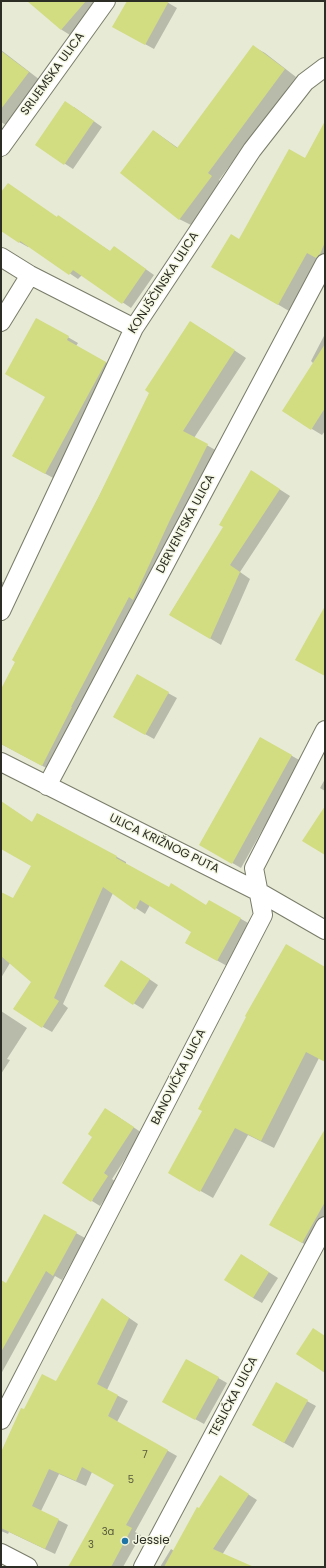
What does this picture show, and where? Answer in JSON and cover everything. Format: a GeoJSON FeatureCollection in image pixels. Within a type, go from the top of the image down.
{"type":"FeatureCollection","features":[{"type":"Feature","properties":{"kind":"street","name":"SRIJEMSKA ULICA"},"geometry":{"type":"LineString","coordinates":[[1,147],[106,1]]}},
{"type":"Feature","properties":{"kind":"street","name":"KONJŠČINSKA ULICA"},"geometry":{"type":"LineString","coordinates":[[1,611],[134,328],[252,150],[305,82],[325,67]]}},
{"type":"Feature","properties":{"kind":"street"},"geometry":{"type":"LineString","coordinates":[[1,257],[30,275],[134,328]]}},
{"type":"Feature","properties":{"kind":"street","name":"DERVENTSKA ULICA"},"geometry":{"type":"LineString","coordinates":[[47,786],[325,263]]}},
{"type":"Feature","properties":{"kind":"street"},"geometry":{"type":"LineString","coordinates":[[1,322],[30,275]]}},
{"type":"Feature","properties":{"kind":"street","name":"BANOVIĆKA ULICA"},"geometry":{"type":"LineString","coordinates":[[1,1420],[263,915],[254,868],[325,730]]}},
{"type":"Feature","properties":{"kind":"street","name":"ULICA KRIŽNOG PUTA"},"geometry":{"type":"LineString","coordinates":[[1,762],[259,892],[325,930]]}},
{"type":"Feature","properties":{"kind":"street","name":"TESLIĆKA ULICA"},"geometry":{"type":"LineString","coordinates":[[143,1567],[325,1226]]}},
{"type":"Feature","properties":{"kind":"street"},"geometry":{"type":"LineString","coordinates":[[1,1553],[28,1567]]}},
{"type":"Feature","properties":{"kind":"building"},"geometry":{"type":"Polygon","coordinates":[[[27,1],[86,1],[61,30],[27,1]]]}},
{"type":"Feature","properties":{"kind":"building"},"geometry":{"type":"Polygon","coordinates":[[[127,1],[169,1],[145,45],[112,27],[127,1]]]}},
{"type":"Feature","properties":{"kind":"building"},"geometry":{"type":"Polygon","coordinates":[[[253,45],[285,69],[208,173],[212,176],[179,220],[120,173],[153,130],[177,148],[253,45]]]}},
{"type":"Feature","properties":{"kind":"building"},"geometry":{"type":"Polygon","coordinates":[[[1,51],[29,72],[1,109],[1,51]]]}},
{"type":"Feature","properties":{"kind":"building"},"geometry":{"type":"Polygon","coordinates":[[[65,101],[94,121],[64,165],[35,145],[65,101]]]}},
{"type":"Feature","properties":{"kind":"building"},"geometry":{"type":"Polygon","coordinates":[[[325,121],[325,242],[320,254],[316,258],[307,253],[278,305],[211,267],[231,234],[239,239],[289,149],[305,158],[325,121]]]}},
{"type":"Feature","properties":{"kind":"building"},"geometry":{"type":"Polygon","coordinates":[[[8,183],[110,251],[114,246],[146,269],[122,304],[73,270],[69,275],[20,241],[19,243],[1,231],[1,192],[8,183]]]}},
{"type":"Feature","properties":{"kind":"building"},"geometry":{"type":"Polygon","coordinates":[[[36,318],[69,336],[67,340],[106,362],[45,474],[12,456],[45,397],[5,374],[36,318]]]}},
{"type":"Feature","properties":{"kind":"building"},"geometry":{"type":"Polygon","coordinates":[[[190,321],[235,350],[183,431],[208,444],[169,522],[133,600],[129,597],[71,707],[42,766],[1,744],[1,689],[15,662],[12,660],[98,498],[149,393],[145,390],[190,321]]]}},
{"type":"Feature","properties":{"kind":"building"},"geometry":{"type":"Polygon","coordinates":[[[325,344],[325,408],[311,430],[282,411],[325,344]]]}},
{"type":"Feature","properties":{"kind":"building"},"geometry":{"type":"Polygon","coordinates":[[[251,470],[280,489],[230,565],[240,572],[210,639],[169,615],[223,527],[219,525],[251,470]]]}},
{"type":"Feature","properties":{"kind":"building"},"geometry":{"type":"Polygon","coordinates":[[[325,606],[325,676],[295,660],[325,606]]]}},
{"type":"Feature","properties":{"kind":"building"},"geometry":{"type":"Polygon","coordinates":[[[137,674],[169,692],[145,735],[113,717],[137,674]]]}},
{"type":"Feature","properties":{"kind":"building"},"geometry":{"type":"Polygon","coordinates":[[[260,737],[292,755],[232,864],[199,845],[260,737]]]}},
{"type":"Feature","properties":{"kind":"building"},"geometry":{"type":"Polygon","coordinates":[[[1,801],[32,822],[37,813],[117,856],[116,858],[169,887],[171,883],[206,905],[209,900],[241,918],[217,961],[185,943],[191,932],[140,900],[135,910],[103,887],[54,998],[59,1001],[42,1028],[13,1009],[31,982],[1,956],[1,892],[13,898],[31,866],[1,849],[1,801]]]}},
{"type":"Feature","properties":{"kind":"building"},"geometry":{"type":"Polygon","coordinates":[[[325,806],[325,855],[302,841],[325,806]]]}},
{"type":"Feature","properties":{"kind":"building"},"geometry":{"type":"Polygon","coordinates":[[[286,944],[325,967],[325,1062],[306,1052],[261,1141],[235,1128],[200,1192],[168,1173],[202,1111],[198,1109],[246,1017],[245,1016],[286,944]]]}},
{"type":"Feature","properties":{"kind":"building"},"geometry":{"type":"Polygon","coordinates":[[[121,960],[150,979],[133,1005],[104,986],[121,960]]]}},
{"type":"Feature","properties":{"kind":"building"},"geometry":{"type":"Polygon","coordinates":[[[105,1108],[134,1127],[104,1173],[108,1176],[91,1202],[62,1183],[92,1137],[88,1134],[105,1108]]]}},
{"type":"Feature","properties":{"kind":"building"},"geometry":{"type":"Polygon","coordinates":[[[325,1129],[325,1202],[302,1243],[269,1225],[325,1129]]]}},
{"type":"Feature","properties":{"kind":"building"},"geometry":{"type":"Polygon","coordinates":[[[44,1214],[77,1232],[53,1276],[46,1271],[1,1352],[1,1280],[6,1283],[44,1214]]]}},
{"type":"Feature","properties":{"kind":"building"},"geometry":{"type":"Polygon","coordinates":[[[241,1254],[269,1272],[253,1298],[224,1280],[241,1254]]]}},
{"type":"Feature","properties":{"kind":"building"},"geometry":{"type":"Polygon","coordinates":[[[102,1298],[129,1318],[97,1384],[118,1395],[108,1416],[168,1450],[126,1525],[132,1528],[111,1567],[68,1567],[114,1485],[82,1467],[76,1481],[49,1469],[32,1506],[59,1519],[45,1549],[1,1528],[1,1452],[21,1408],[24,1409],[42,1374],[56,1381],[102,1298]]]}},
{"type":"Feature","properties":{"kind":"building"},"geometry":{"type":"Polygon","coordinates":[[[313,1328],[325,1336],[325,1373],[296,1354],[313,1328]]]}},
{"type":"Feature","properties":{"kind":"building"},"geometry":{"type":"Polygon","coordinates":[[[186,1359],[219,1377],[195,1420],[162,1402],[186,1359]]]}},
{"type":"Feature","properties":{"kind":"building"},"geometry":{"type":"Polygon","coordinates":[[[276,1382],[308,1400],[284,1443],[252,1425],[276,1382]]]}},
{"type":"Feature","properties":{"kind":"building"},"geometry":{"type":"Polygon","coordinates":[[[220,1475],[249,1494],[213,1549],[254,1567],[164,1567],[197,1507],[199,1508],[220,1475]]]}},
{"type":"Feature","properties":{"kind":"place","name":"Jessie"},"geometry":{"type":"Point","coordinates":[125,1541]}}]}
